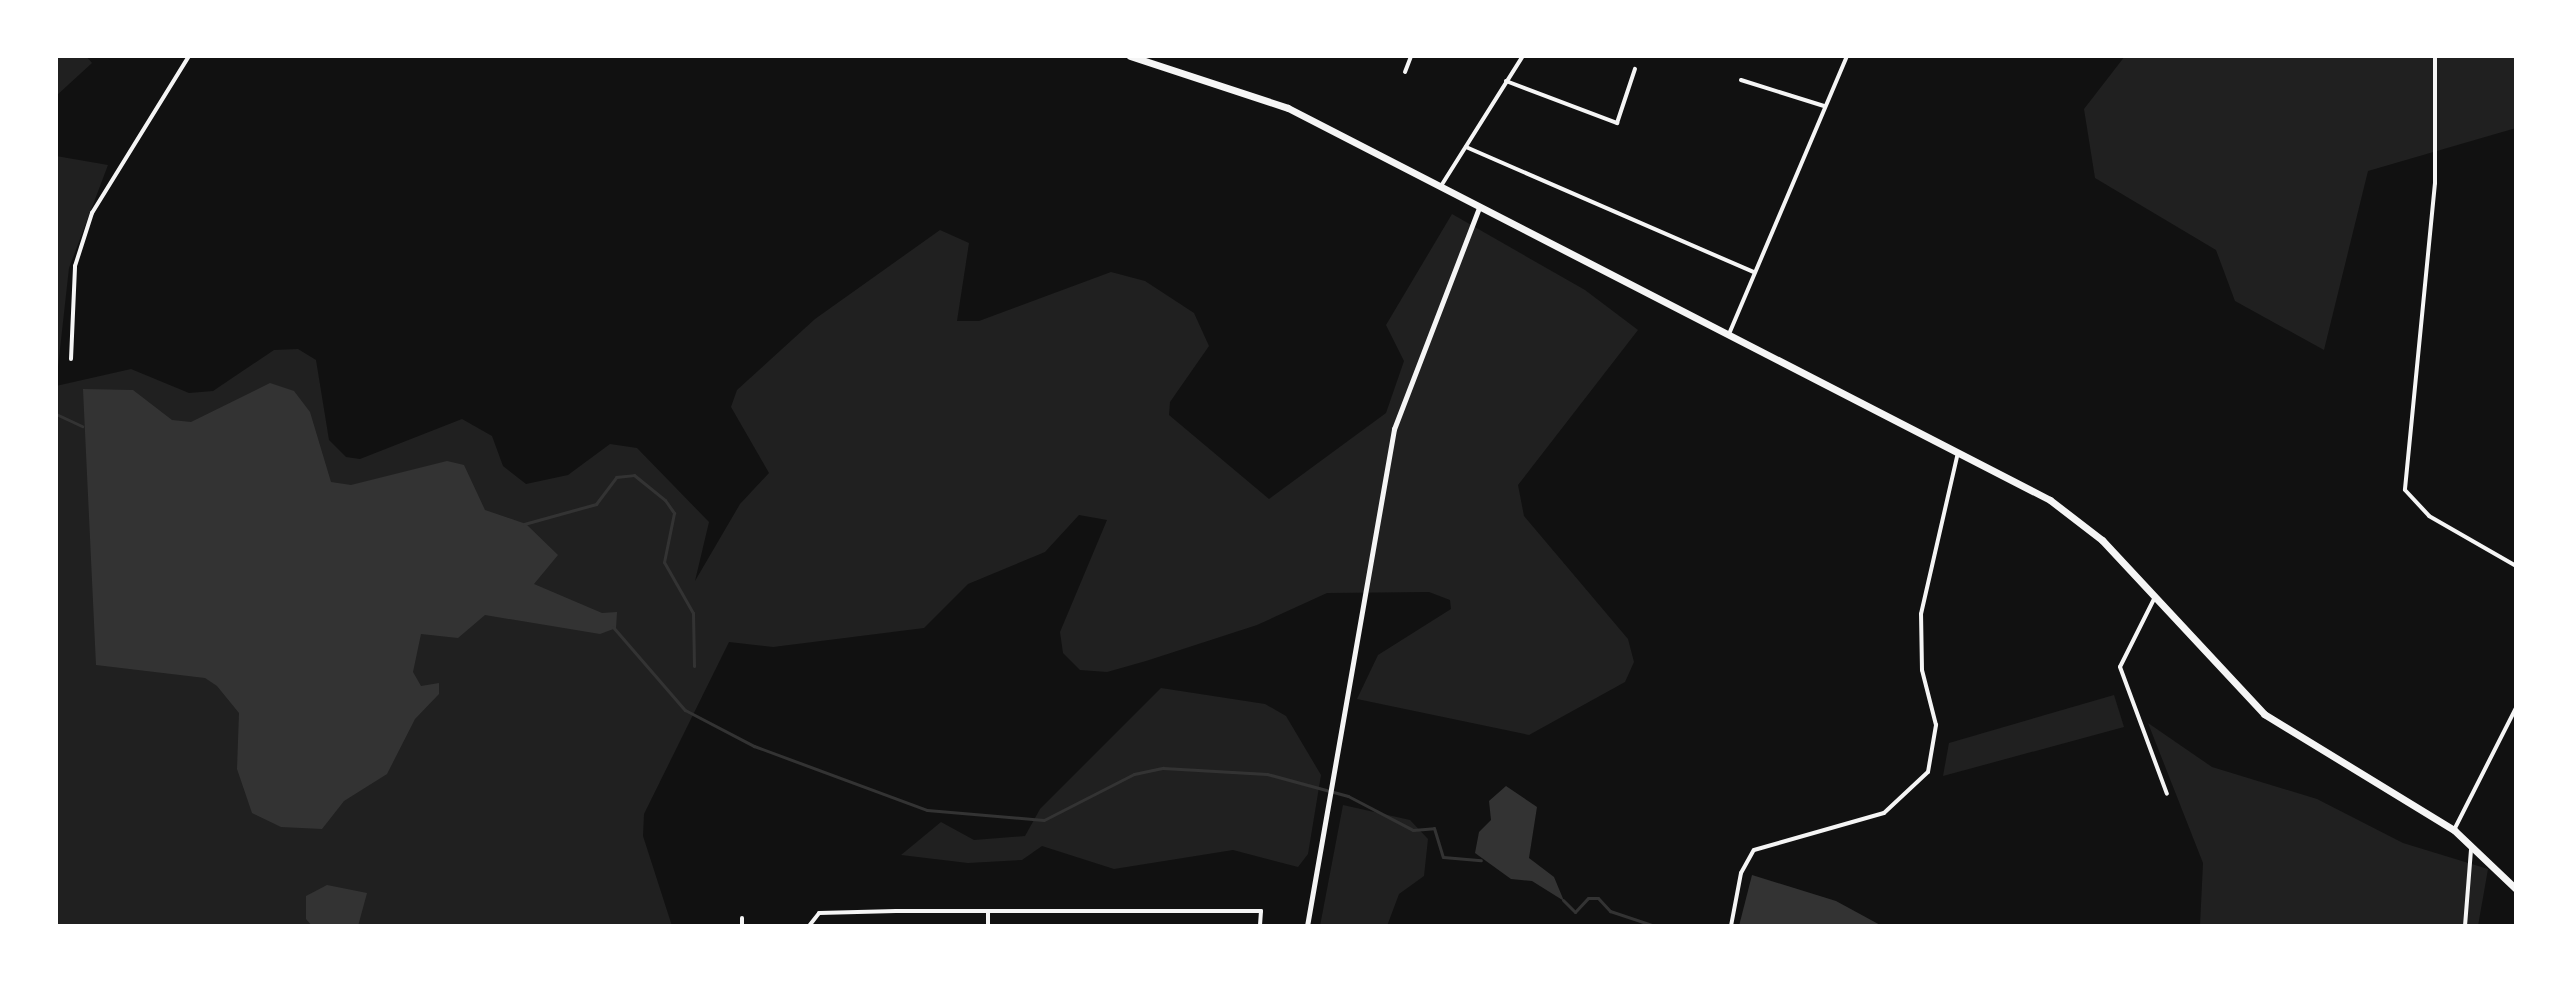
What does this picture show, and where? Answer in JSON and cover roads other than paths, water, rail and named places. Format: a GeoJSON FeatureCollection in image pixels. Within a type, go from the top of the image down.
{"type":"FeatureCollection","features":[{"type":"Feature","properties":{"kind":"highway"},"geometry":{"type":"LineString","coordinates":[[1130,56],[1268,98],[1729,334],[2073,515],[2156,597],[2264,714],[2454,830],[2516,889]]}},
{"type":"Feature","properties":{"kind":"street"},"geometry":{"type":"LineString","coordinates":[[71,359],[75,266],[92,213],[189,56]]}},
{"type":"Feature","properties":{"kind":"street"},"geometry":{"type":"LineString","coordinates":[[1405,72],[1411,56]]}},
{"type":"Feature","properties":{"kind":"street"},"geometry":{"type":"LineString","coordinates":[[1441,186],[1523,56]]}},
{"type":"Feature","properties":{"kind":"street"},"geometry":{"type":"LineString","coordinates":[[1729,334],[1847,56]]}},
{"type":"Feature","properties":{"kind":"street"},"geometry":{"type":"LineString","coordinates":[[2435,56],[2435,183],[2405,490],[2429,516],[2516,566]]}},
{"type":"Feature","properties":{"kind":"street"},"geometry":{"type":"LineString","coordinates":[[1506,81],[1617,123],[1635,69]]}},
{"type":"Feature","properties":{"kind":"street"},"geometry":{"type":"LineString","coordinates":[[1741,80],[1824,106]]}},
{"type":"Feature","properties":{"kind":"street"},"geometry":{"type":"LineString","coordinates":[[1466,147],[1754,272]]}},
{"type":"Feature","properties":{"kind":"street"},"geometry":{"type":"LineString","coordinates":[[1307,926],[1394,429],[1479,207]]}},
{"type":"Feature","properties":{"kind":"street"},"geometry":{"type":"LineString","coordinates":[[1731,926],[1741,873],[1754,850],[1884,813],[1911,796],[1928,772],[1936,725],[1922,670],[1921,614],[1958,453]]}},
{"type":"Feature","properties":{"kind":"street"},"geometry":{"type":"LineString","coordinates":[[2156,597],[2120,667],[2167,794]]}},
{"type":"Feature","properties":{"kind":"street"},"geometry":{"type":"LineString","coordinates":[[2454,830],[2516,708]]}},
{"type":"Feature","properties":{"kind":"street"},"geometry":{"type":"LineString","coordinates":[[2465,926],[2472,844]]}},
{"type":"Feature","properties":{"kind":"street"},"geometry":{"type":"LineString","coordinates":[[809,926],[819,913],[1261,911],[1260,926]]}},
{"type":"Feature","properties":{"kind":"street"},"geometry":{"type":"LineString","coordinates":[[988,912],[988,926]]}},
{"type":"Feature","properties":{"kind":"street"},"geometry":{"type":"LineString","coordinates":[[742,918],[742,926]]}},
{"type":"Feature","properties":{"kind":"waterway"},"geometry":{"type":"LineString","coordinates":[[56,414],[82,426]]}},
{"type":"Feature","properties":{"kind":"waterway"},"geometry":{"type":"LineString","coordinates":[[524,524],[596,504],[616,477],[634,475],[665,500],[674,513],[664,562],[693,613],[694,666]]}},
{"type":"Feature","properties":{"kind":"waterway"},"geometry":{"type":"LineString","coordinates":[[613,627],[685,710],[754,746],[927,810],[1044,820],[1134,774],[1163,768],[1267,774],[1348,796],[1413,830],[1434,828],[1443,857],[1481,860]]}},
{"type":"Feature","properties":{"kind":"waterway"},"geometry":{"type":"LineString","coordinates":[[1563,900],[1575,912],[1588,898],[1598,898],[1610,911],[1655,926]]}}]}
